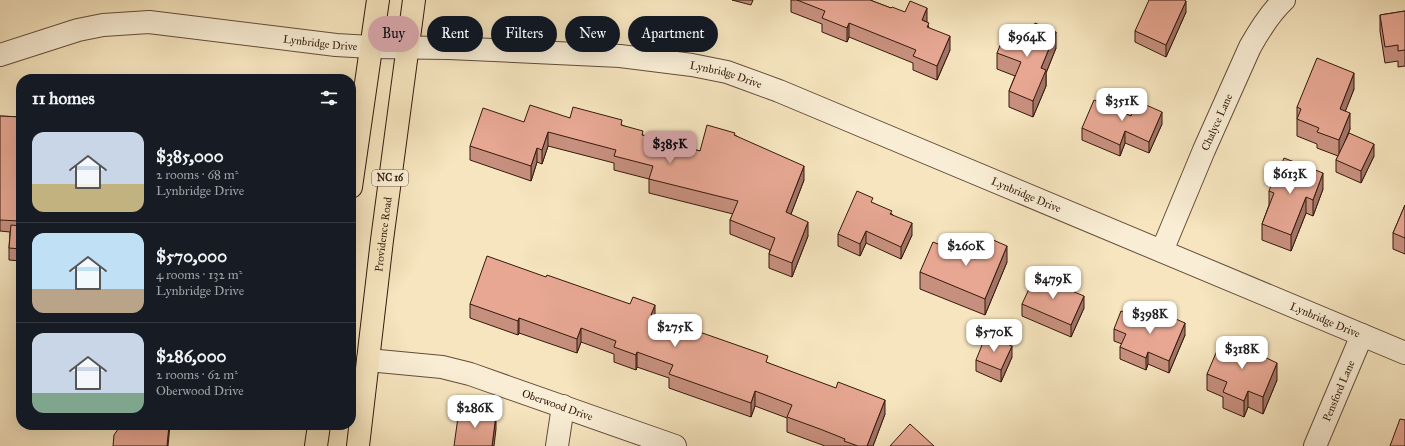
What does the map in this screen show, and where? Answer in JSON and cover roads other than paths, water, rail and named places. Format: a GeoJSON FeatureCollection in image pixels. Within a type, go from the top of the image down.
{"type":"FeatureCollection","features":[{"type":"Feature","properties":{"kind":"main road"},"geometry":{"type":"LineString","coordinates":[[376,16],[378,0]]}},
{"type":"Feature","properties":{"kind":"main road","name":"Providence Road"},"geometry":{"type":"LineString","coordinates":[[412,16],[414,0]]}},
{"type":"Feature","properties":{"kind":"main road"},"geometry":{"type":"LineString","coordinates":[[356,152],[370,52]]}},
{"type":"Feature","properties":{"kind":"main road","name":"Providence Road"},"geometry":{"type":"LineString","coordinates":[[358,446],[382,240],[407,52]]}},
{"type":"Feature","properties":{"kind":"main road"},"geometry":{"type":"LineString","coordinates":[[316,446],[318,430]]}},
{"type":"Feature","properties":{"kind":"street","name":"Chalyce Lane"},"geometry":{"type":"LineString","coordinates":[[1162,251],[1204,150],[1250,47],[1258,33],[1284,0]]}},
{"type":"Feature","properties":{"kind":"street","name":"Lynbridge Drive"},"geometry":{"type":"LineString","coordinates":[[0,55],[78,30],[103,25],[149,22],[336,45],[368,47]]}},
{"type":"Feature","properties":{"kind":"street","name":"Lynbridge Drive"},"geometry":{"type":"LineString","coordinates":[[419,47],[620,56],[692,65],[727,72],[787,94],[1405,353]]}},
{"type":"Feature","properties":{"kind":"street","name":"Pensford Lane"},"geometry":{"type":"LineString","coordinates":[[1315,446],[1362,335]]}},
{"type":"Feature","properties":{"kind":"street","name":"Oberwood Drive"},"geometry":{"type":"LineString","coordinates":[[368,360],[442,367],[470,374],[675,446]]}},
{"type":"Feature","properties":{"kind":"street"},"geometry":{"type":"LineString","coordinates":[[557,446],[563,406]]}}]}
